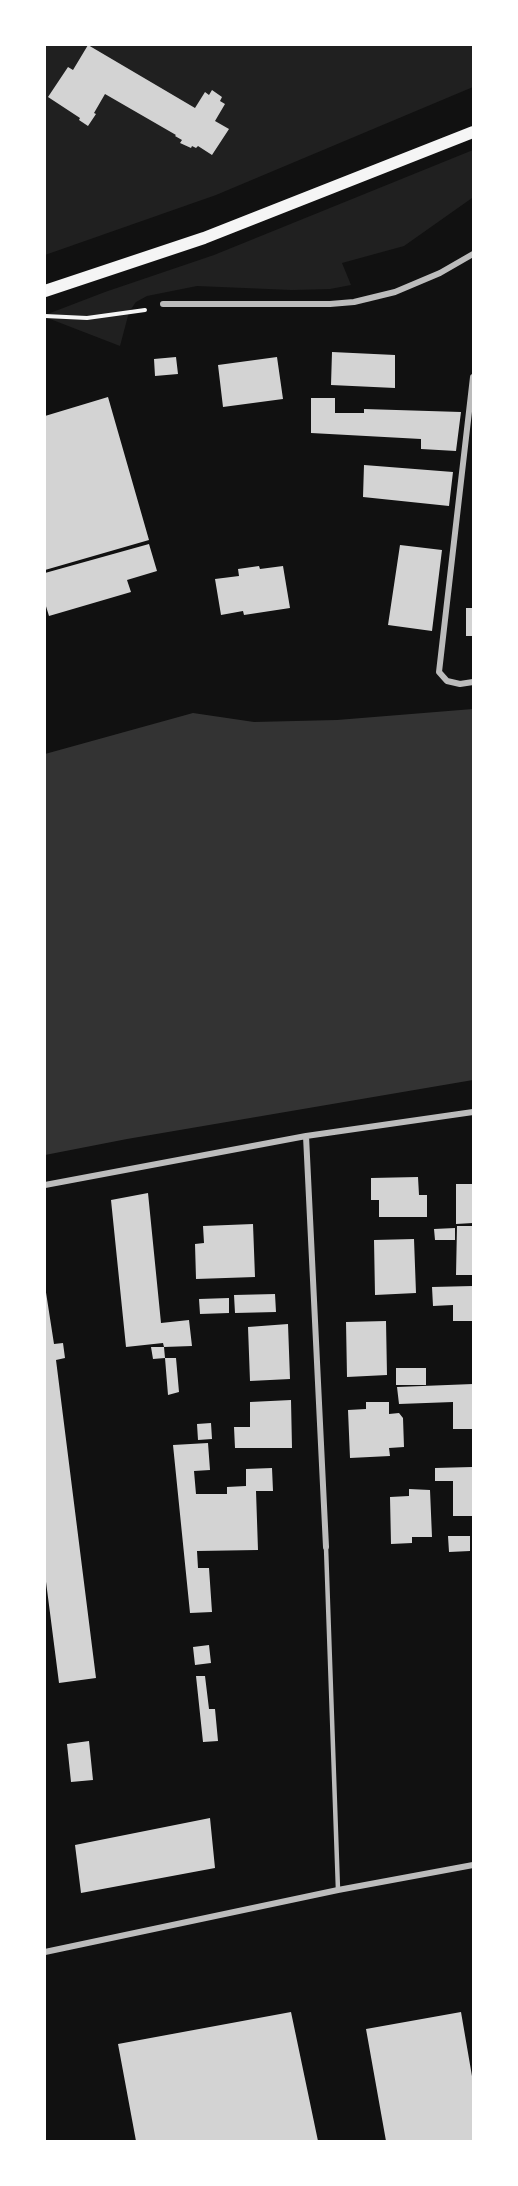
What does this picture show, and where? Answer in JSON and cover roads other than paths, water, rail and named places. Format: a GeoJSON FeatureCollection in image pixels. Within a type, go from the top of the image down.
{"type":"FeatureCollection","features":[{"type":"Feature","properties":{"kind":"main road"},"geometry":{"type":"LineString","coordinates":[[45,291],[204,238],[473,132]]}},
{"type":"Feature","properties":{"kind":"street"},"geometry":{"type":"LineString","coordinates":[[163,304],[354,302],[395,292],[473,254]]}},
{"type":"Feature","properties":{"kind":"street"},"geometry":{"type":"LineString","coordinates":[[473,377],[439,672],[447,681],[460,684],[473,682]]}},
{"type":"Feature","properties":{"kind":"street"},"geometry":{"type":"LineString","coordinates":[[45,1185],[306,1136],[473,1112]]}},
{"type":"Feature","properties":{"kind":"street"},"geometry":{"type":"LineString","coordinates":[[306,1136],[326,1547]]}},
{"type":"Feature","properties":{"kind":"street"},"geometry":{"type":"LineString","coordinates":[[45,1952],[338,1890],[473,1865]]}},
{"type":"Feature","properties":{"kind":"lane"},"geometry":{"type":"LineString","coordinates":[[326,1547],[338,1890]]}}]}
